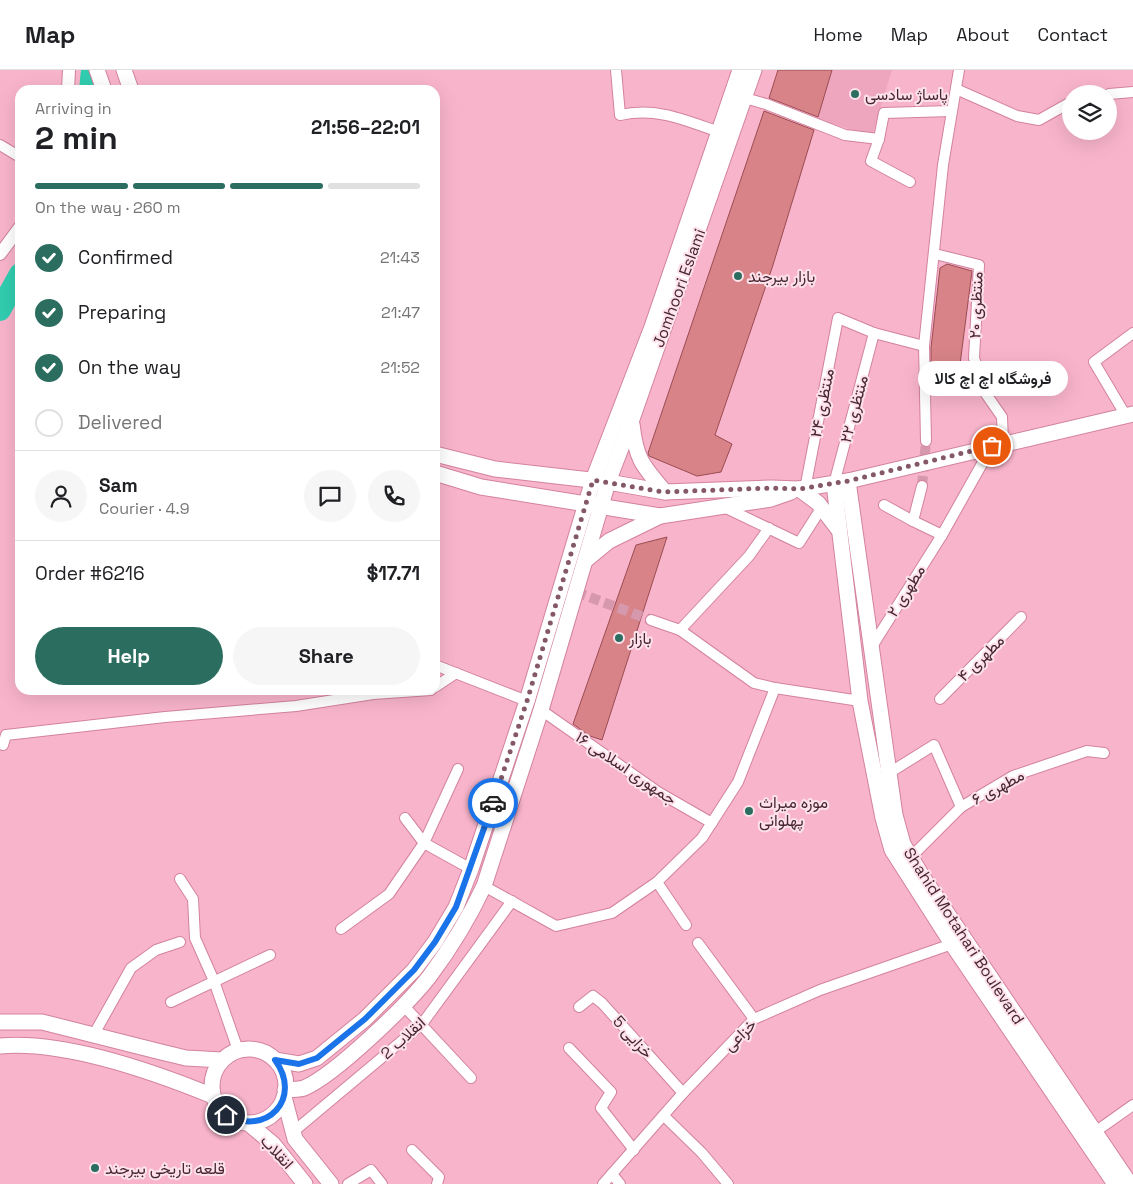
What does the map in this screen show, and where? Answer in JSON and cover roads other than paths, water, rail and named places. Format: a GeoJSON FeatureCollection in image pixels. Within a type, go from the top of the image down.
{"type":"FeatureCollection","features":[{"type":"Feature","properties":{"kind":"main road"},"geometry":{"type":"LineString","coordinates":[[97,70],[102,85]]}},
{"type":"Feature","properties":{"kind":"main road"},"geometry":{"type":"LineString","coordinates":[[124,70],[129,85]]}},
{"type":"Feature","properties":{"kind":"main road","name":"Jomhoori Eslami"},"geometry":{"type":"LineString","coordinates":[[593,504],[740,70]]}},
{"type":"Feature","properties":{"kind":"main road","name":"Jomhoori Eslami"},"geometry":{"type":"LineString","coordinates":[[600,481],[632,422],[754,70]]}},
{"type":"Feature","properties":{"kind":"main road"},"geometry":{"type":"LineString","coordinates":[[586,560],[609,541],[660,516],[771,499],[802,489],[841,482],[998,444],[1130,415]]}},
{"type":"Feature","properties":{"kind":"main road"},"geometry":{"type":"LineString","coordinates":[[632,422],[634,448],[641,464],[664,492]]}},
{"type":"Feature","properties":{"kind":"main road"},"geometry":{"type":"LineString","coordinates":[[440,455],[495,469],[600,481],[664,492],[771,488],[802,489],[822,507],[840,532]]}},
{"type":"Feature","properties":{"kind":"main road"},"geometry":{"type":"LineString","coordinates":[[440,475],[481,487],[660,516]]}},
{"type":"Feature","properties":{"kind":"main road","name":"Shahid Motahari Boulevard"},"geometry":{"type":"LineString","coordinates":[[841,482],[840,532],[860,701],[883,818],[892,850],[952,944],[1114,1184]]}},
{"type":"Feature","properties":{"kind":"main road","name":"Shahid Motahari Boulevard"},"geometry":{"type":"LineString","coordinates":[[841,482],[871,648],[895,815],[903,844],[1130,1184]]}},
{"type":"Feature","properties":{"kind":"main road"},"geometry":{"type":"LineString","coordinates":[[285,1093],[303,1088],[334,1068],[403,1005],[438,963],[471,913],[484,886],[541,710],[586,560],[593,504]]}},
{"type":"Feature","properties":{"kind":"main road"},"geometry":{"type":"LineString","coordinates":[[275,1060],[281,1068],[285,1093],[275,1111],[268,1117],[248,1123],[226,1115],[218,1107],[213,1096],[212,1077],[222,1060],[238,1050],[258,1050],[275,1060],[299,1064],[317,1058],[365,1019],[414,970],[435,942],[456,907],[471,869],[593,504]]}},
{"type":"Feature","properties":{"kind":"main road"},"geometry":{"type":"LineString","coordinates":[[0,1022],[42,1022],[69,1027],[92,1036],[186,1058],[222,1060]]}},
{"type":"Feature","properties":{"kind":"main road"},"geometry":{"type":"LineString","coordinates":[[0,1046],[15,1044],[62,1050],[155,1072],[213,1096]]}},
{"type":"Feature","properties":{"kind":"main road","name":"انقلاب"},"geometry":{"type":"LineString","coordinates":[[285,1093],[295,1139],[331,1184]]}},
{"type":"Feature","properties":{"kind":"main road","name":"انقلاب"},"geometry":{"type":"LineString","coordinates":[[248,1123],[273,1144],[305,1184]]}},
{"type":"Feature","properties":{"kind":"street"},"geometry":{"type":"LineString","coordinates":[[68,85],[70,70]]}},
{"type":"Feature","properties":{"kind":"street"},"geometry":{"type":"LineString","coordinates":[[616,70],[620,115],[648,111],[671,116],[719,132]]}},
{"type":"Feature","properties":{"kind":"street"},"geometry":{"type":"LineString","coordinates":[[926,441],[924,346],[943,165],[959,70]]}},
{"type":"Feature","properties":{"kind":"street"},"geometry":{"type":"LineString","coordinates":[[956,89],[1017,116],[1039,120],[1062,107]]}},
{"type":"Feature","properties":{"kind":"street"},"geometry":{"type":"LineString","coordinates":[[1117,93],[1133,92]]}},
{"type":"Feature","properties":{"kind":"street"},"geometry":{"type":"LineString","coordinates":[[744,98],[785,111],[845,135],[878,139]]}},
{"type":"Feature","properties":{"kind":"street"},"geometry":{"type":"LineString","coordinates":[[910,182],[871,161],[884,113],[951,112]]}},
{"type":"Feature","properties":{"kind":"street"},"geometry":{"type":"LineString","coordinates":[[0,145],[15,154]]}},
{"type":"Feature","properties":{"kind":"street"},"geometry":{"type":"LineString","coordinates":[[0,254],[15,234]]}},
{"type":"Feature","properties":{"kind":"street","name":"منتظری ۲۰"},"geometry":{"type":"LineString","coordinates":[[935,254],[979,265],[974,358],[986,394],[1002,418],[998,444]]}},
{"type":"Feature","properties":{"kind":"street","name":"منتظری ۲۴"},"geometry":{"type":"LineString","coordinates":[[802,489],[838,318],[874,333]]}},
{"type":"Feature","properties":{"kind":"street"},"geometry":{"type":"LineString","coordinates":[[874,333],[924,346]]}},
{"type":"Feature","properties":{"kind":"street","name":"منتظری ۲۲"},"geometry":{"type":"LineString","coordinates":[[841,482],[874,333]]}},
{"type":"Feature","properties":{"kind":"street"},"geometry":{"type":"LineString","coordinates":[[1130,415],[1094,362],[1133,333]]}},
{"type":"Feature","properties":{"kind":"street","name":"مطهری ۲"},"geometry":{"type":"LineString","coordinates":[[871,648],[998,444]]}},
{"type":"Feature","properties":{"kind":"street"},"geometry":{"type":"LineString","coordinates":[[913,521],[922,486]]}},
{"type":"Feature","properties":{"kind":"street"},"geometry":{"type":"LineString","coordinates":[[884,505],[942,536]]}},
{"type":"Feature","properties":{"kind":"street"},"geometry":{"type":"LineString","coordinates":[[723,507],[799,543],[822,507]]}},
{"type":"Feature","properties":{"kind":"street"},"geometry":{"type":"LineString","coordinates":[[680,630],[749,556],[769,528]]}},
{"type":"Feature","properties":{"kind":"street","name":"مطهری ۴"},"geometry":{"type":"LineString","coordinates":[[940,699],[1021,617]]}},
{"type":"Feature","properties":{"kind":"street"},"geometry":{"type":"LineString","coordinates":[[651,620],[680,630],[754,683],[860,701]]}},
{"type":"Feature","properties":{"kind":"street"},"geometry":{"type":"LineString","coordinates":[[440,667],[527,701]]}},
{"type":"Feature","properties":{"kind":"street"},"geometry":{"type":"LineString","coordinates":[[440,684],[456,673]]}},
{"type":"Feature","properties":{"kind":"street"},"geometry":{"type":"LineString","coordinates":[[484,886],[556,926],[612,913],[657,882],[702,838],[738,782],[775,688]]}},
{"type":"Feature","properties":{"kind":"street"},"geometry":{"type":"LineString","coordinates":[[3,745],[6,735],[165,717],[296,706],[356,695]]}},
{"type":"Feature","properties":{"kind":"street","name":"جمهوری اسلامی ۱۶"},"geometry":{"type":"LineString","coordinates":[[541,710],[658,792],[712,823]]}},
{"type":"Feature","properties":{"kind":"street"},"geometry":{"type":"LineString","coordinates":[[889,773],[934,745],[961,808]]}},
{"type":"Feature","properties":{"kind":"street","name":"مطهری ۶"},"geometry":{"type":"LineString","coordinates":[[911,857],[961,808],[1013,776],[1087,751],[1104,754]]}},
{"type":"Feature","properties":{"kind":"street"},"geometry":{"type":"LineString","coordinates":[[341,929],[389,894],[424,843],[458,769]]}},
{"type":"Feature","properties":{"kind":"street"},"geometry":{"type":"LineString","coordinates":[[404,818],[424,843],[471,869]]}},
{"type":"Feature","properties":{"kind":"street"},"geometry":{"type":"LineString","coordinates":[[180,879],[194,899],[195,938],[214,981],[238,1050]]}},
{"type":"Feature","properties":{"kind":"street"},"geometry":{"type":"LineString","coordinates":[[657,882],[686,925]]}},
{"type":"Feature","properties":{"kind":"street","name":"انقلاب 2"},"geometry":{"type":"LineString","coordinates":[[292,1132],[422,1024],[512,901]]}},
{"type":"Feature","properties":{"kind":"street"},"geometry":{"type":"LineString","coordinates":[[92,1036],[131,968],[156,950],[180,942]]}},
{"type":"Feature","properties":{"kind":"street"},"geometry":{"type":"LineString","coordinates":[[698,943],[754,1019]]}},
{"type":"Feature","properties":{"kind":"street","name":"خزاعی"},"geometry":{"type":"LineString","coordinates":[[603,1184],[683,1093],[754,1019],[820,990],[952,944]]}},
{"type":"Feature","properties":{"kind":"street"},"geometry":{"type":"LineString","coordinates":[[171,1002],[270,955]]}},
{"type":"Feature","properties":{"kind":"street","name":"خزایی 5"},"geometry":{"type":"LineString","coordinates":[[579,1007],[593,996],[602,1002],[683,1093]]}},
{"type":"Feature","properties":{"kind":"street"},"geometry":{"type":"LineString","coordinates":[[403,1005],[471,1078]]}},
{"type":"Feature","properties":{"kind":"street"},"geometry":{"type":"LineString","coordinates":[[569,1048],[611,1092],[601,1108],[634,1150]]}},
{"type":"Feature","properties":{"kind":"street"},"geometry":{"type":"LineString","coordinates":[[1095,1132],[1133,1105]]}},
{"type":"Feature","properties":{"kind":"street"},"geometry":{"type":"LineString","coordinates":[[664,1116],[702,1153],[728,1184]]}},
{"type":"Feature","properties":{"kind":"street"},"geometry":{"type":"LineString","coordinates":[[412,1150],[438,1177],[438,1184]]}},
{"type":"Feature","properties":{"kind":"street"},"geometry":{"type":"LineString","coordinates":[[348,1184],[371,1170],[382,1184]]}},
{"type":"Feature","properties":{"kind":"street"},"geometry":{"type":"LineString","coordinates":[[612,1174],[620,1184]]}},
{"type":"Feature","properties":{"kind":"waterway"},"geometry":{"type":"LineString","coordinates":[[90,85],[92,70]]}},
{"type":"Feature","properties":{"kind":"waterway"},"geometry":{"type":"LineString","coordinates":[[0,310],[15,283]]}},
{"type":"Feature","properties":{"kind":"tunnel"},"geometry":{"type":"LineString","coordinates":[[922,486],[926,441]]}},
{"type":"Feature","properties":{"kind":"tunnel"},"geometry":{"type":"LineString","coordinates":[[576,592],[651,620]]}},
{"type":"Feature","properties":{"kind":"place","name":"پاساژ سادسی"},"geometry":{"type":"Point","coordinates":[855,94]}},
{"type":"Feature","properties":{"kind":"place","name":"بازار بیرجند"},"geometry":{"type":"Point","coordinates":[738,276]}},
{"type":"Feature","properties":{"kind":"place","name":"فروشگاه اچ اچ کالا"},"geometry":{"type":"Point","coordinates":[992,446]}},
{"type":"Feature","properties":{"kind":"place","name":"بازار"},"geometry":{"type":"Point","coordinates":[619,638]}},
{"type":"Feature","properties":{"kind":"place","name":"موزه میراث پهلوانی"},"geometry":{"type":"Point","coordinates":[749,811]}},
{"type":"Feature","properties":{"kind":"place","name":"قلعه تاریخی بیرجند"},"geometry":{"type":"Point","coordinates":[95,1168]}}]}
